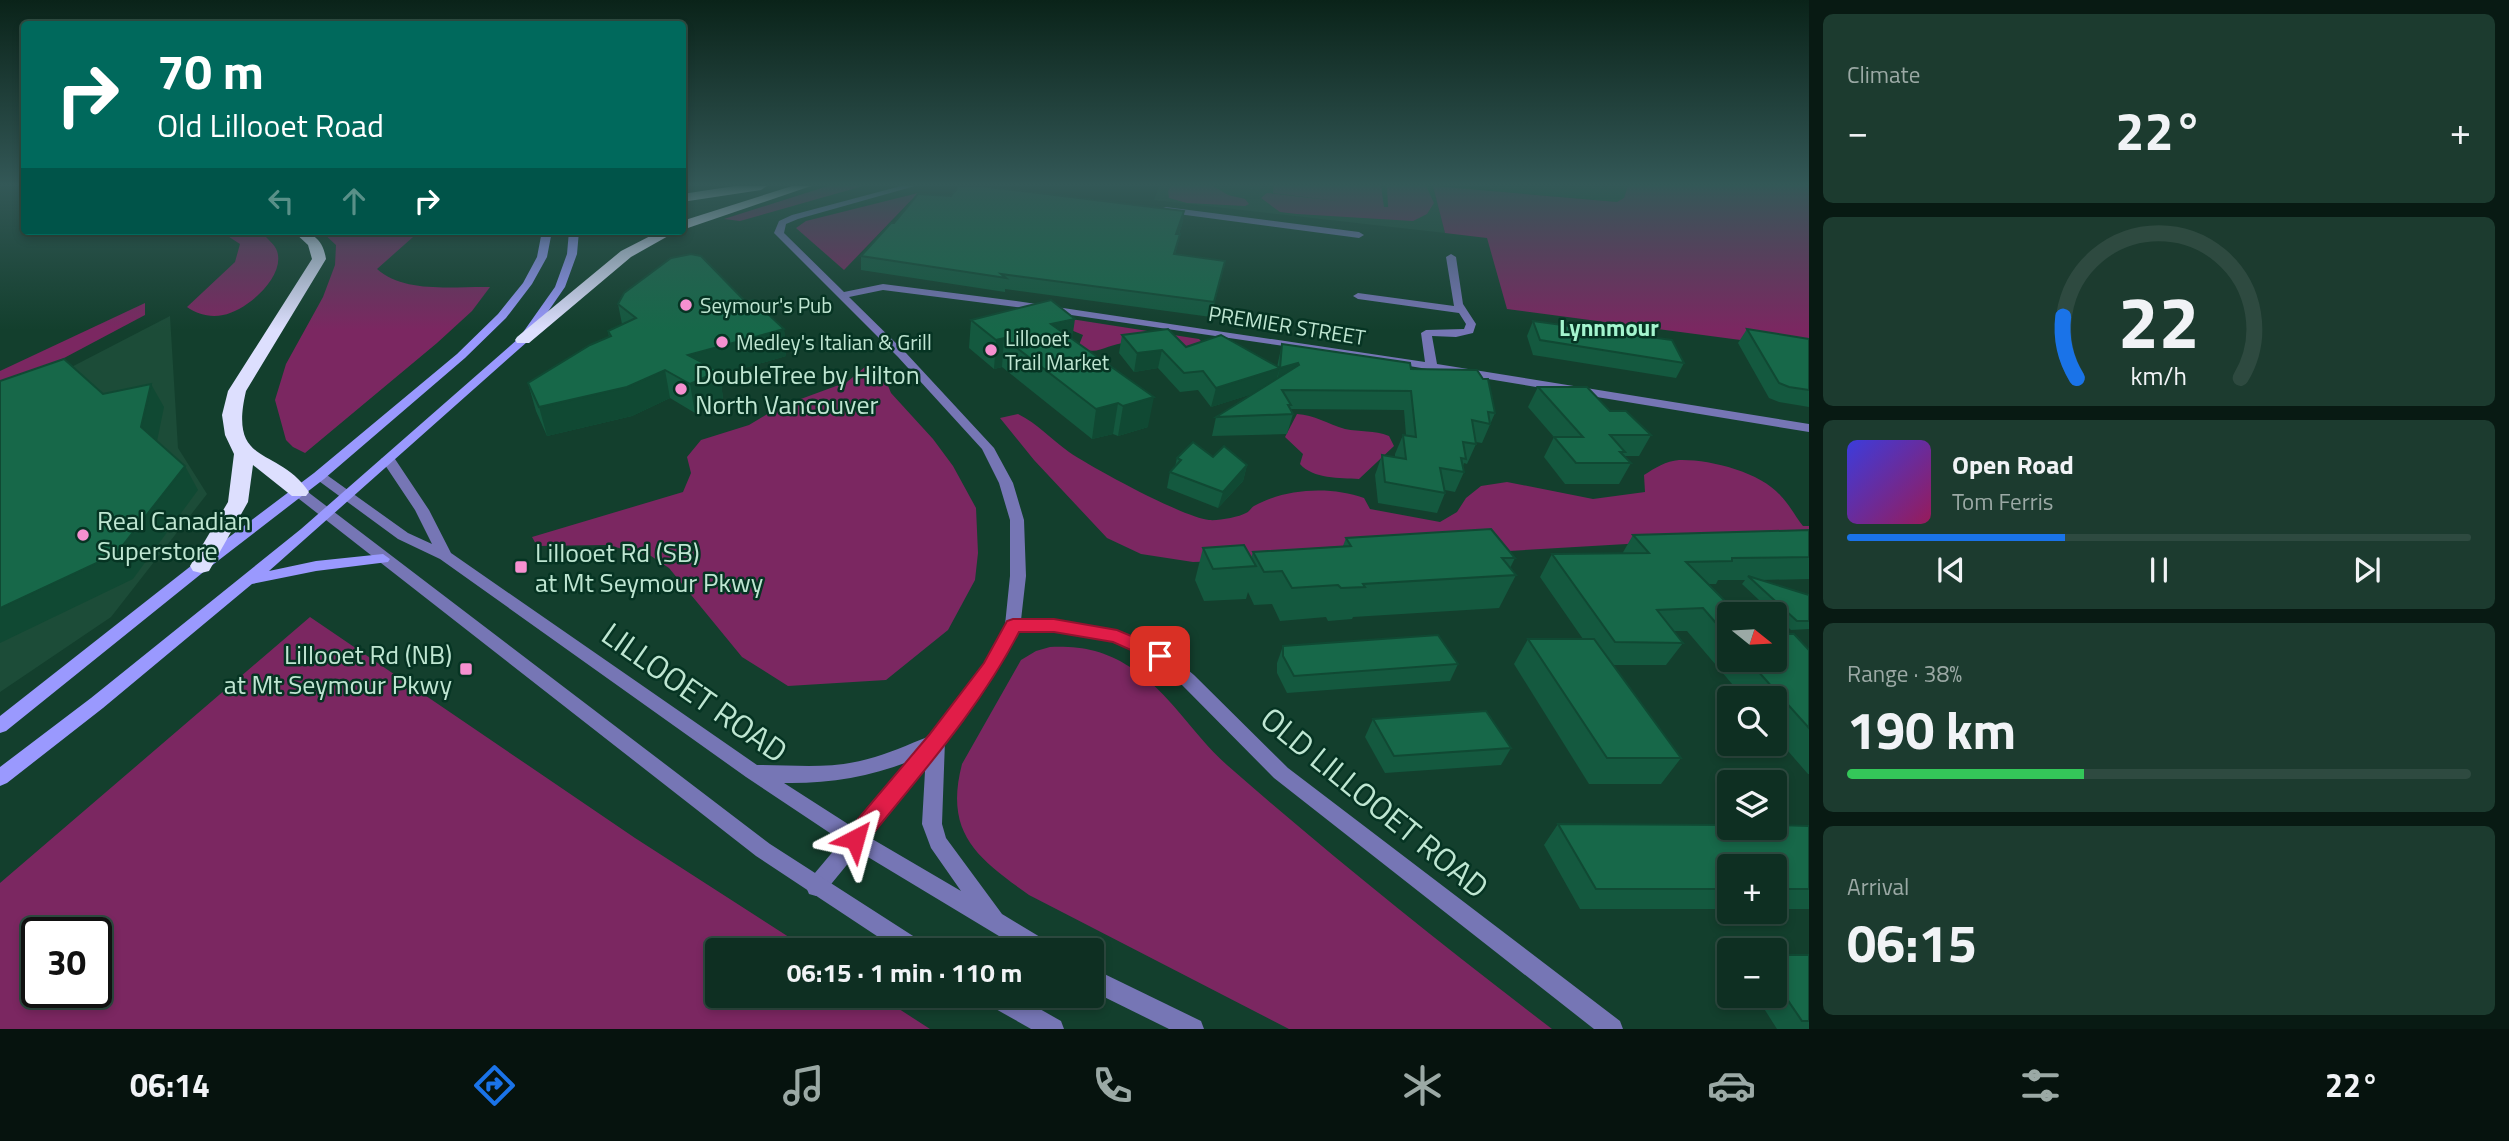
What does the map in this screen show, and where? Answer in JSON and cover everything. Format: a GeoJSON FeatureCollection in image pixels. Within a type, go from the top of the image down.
{"type":"FeatureCollection","features":[{"type":"Feature","properties":{"kind":"highway"},"geometry":{"type":"LineString","coordinates":[[201,566],[238,502],[244,454],[234,435],[231,415],[237,391],[319,259],[318,250],[304,235]]}},
{"type":"Feature","properties":{"kind":"highway"},"geometry":{"type":"LineString","coordinates":[[523,340],[626,254],[662,235]]}},
{"type":"Feature","properties":{"kind":"highway"},"geometry":{"type":"LineString","coordinates":[[244,454],[263,462],[299,492]]}},
{"type":"Feature","properties":{"kind":"main road"},"geometry":{"type":"LineString","coordinates":[[0,726],[319,476],[461,356],[502,316],[536,270],[547,235]]}},
{"type":"Feature","properties":{"kind":"main road"},"geometry":{"type":"LineString","coordinates":[[0,778],[248,580],[523,340],[560,287],[572,254],[574,235]]}},
{"type":"Feature","properties":{"kind":"main road"},"geometry":{"type":"LineString","coordinates":[[248,580],[316,566],[383,559]]}},
{"type":"Feature","properties":{"kind":"street"},"geometry":{"type":"LineString","coordinates":[[780,234],[988,448],[1006,483],[1017,520],[1018,576],[1013,625],[991,667],[936,741],[816,887]]}},
{"type":"Feature","properties":{"kind":"street"},"geometry":{"type":"LineString","coordinates":[[1351,234],[1359,235]]}},
{"type":"Feature","properties":{"kind":"street"},"geometry":{"type":"LineString","coordinates":[[1432,368],[1426,333],[1457,334],[1469,331],[1471,324],[1460,310],[1451,257]]}},
{"type":"Feature","properties":{"kind":"street","name":"PREMIER STREET"},"geometry":{"type":"LineString","coordinates":[[842,295],[873,287],[891,288],[1312,347],[1809,428]]}},
{"type":"Feature","properties":{"kind":"street"},"geometry":{"type":"LineString","coordinates":[[1358,296],[1460,310]]}},
{"type":"Feature","properties":{"kind":"street"},"geometry":{"type":"LineString","coordinates":[[388,459],[422,510],[445,556]]}},
{"type":"Feature","properties":{"kind":"street","name":"LILLOOET ROAD"},"geometry":{"type":"LineString","coordinates":[[319,476],[404,536],[445,556],[753,772],[855,839],[1021,938]]}},
{"type":"Feature","properties":{"kind":"street"},"geometry":{"type":"LineString","coordinates":[[299,492],[763,850],[897,938]]}},
{"type":"Feature","properties":{"kind":"street","name":"OLD LILLOOET ROAD"},"geometry":{"type":"LineString","coordinates":[[1013,625],[1054,626],[1117,636],[1160,656],[1188,680],[1281,773],[1612,1029]]}},
{"type":"Feature","properties":{"kind":"street"},"geometry":{"type":"LineString","coordinates":[[753,772],[785,776],[838,774],[880,765],[936,741]]}},
{"type":"Feature","properties":{"kind":"street"},"geometry":{"type":"LineString","coordinates":[[936,741],[932,824],[938,842],[998,925]]}},
{"type":"Feature","properties":{"kind":"street"},"geometry":{"type":"LineString","coordinates":[[1104,985],[1193,1029]]}},
{"type":"Feature","properties":{"kind":"street"},"geometry":{"type":"LineString","coordinates":[[1016,1008],[1053,1029]]}},
{"type":"Feature","properties":{"kind":"shaded area"},"geometry":{"type":"Polygon","coordinates":[[[803,234],[879,234],[844,270],[803,234]]]}},
{"type":"Feature","properties":{"kind":"shaded area"},"geometry":{"type":"Polygon","coordinates":[[[1454,234],[1809,234],[1809,349],[1507,309],[1487,238],[1454,234]]]}},
{"type":"Feature","properties":{"kind":"shaded area"},"geometry":{"type":"Polygon","coordinates":[[[226,235],[264,235],[276,248],[278,261],[270,282],[253,300],[232,312],[209,316],[187,307],[235,262],[240,244],[226,235]]]}},
{"type":"Feature","properties":{"kind":"shaded area"},"geometry":{"type":"Polygon","coordinates":[[[325,235],[419,235],[377,269],[388,277],[416,285],[490,287],[472,311],[437,343],[305,453],[286,440],[275,400],[286,364],[323,297],[335,265],[336,245],[325,235]]]}},
{"type":"Feature","properties":{"kind":"shaded area"},"geometry":{"type":"Polygon","coordinates":[[[145,303],[145,315],[0,392],[0,371],[145,303]]]}},
{"type":"Feature","properties":{"kind":"shaded area","name":"Real Canadian Superstore"},"geometry":{"type":"Polygon","coordinates":[[[170,316],[178,448],[207,494],[111,617],[0,692],[0,404],[170,316]]]}},
{"type":"Feature","properties":{"kind":"shaded area"},"geometry":{"type":"Polygon","coordinates":[[[1071,319],[1199,339],[1204,344],[1175,347],[1126,343],[1090,351],[1079,345],[1083,335],[1071,330],[1071,319]]]}},
{"type":"Feature","properties":{"kind":"shaded area"},"geometry":{"type":"Polygon","coordinates":[[[865,367],[882,371],[891,393],[933,439],[953,466],[976,508],[978,553],[975,580],[948,630],[886,680],[788,686],[742,657],[669,568],[651,556],[607,545],[537,546],[532,537],[683,492],[691,473],[687,457],[701,440],[749,425],[779,407],[847,382],[865,367]]]}},
{"type":"Feature","properties":{"kind":"shaded area"},"geometry":{"type":"Polygon","coordinates":[[[1018,414],[1097,469],[1160,502],[1209,520],[1243,514],[1280,495],[1323,491],[1364,498],[1370,509],[1440,522],[1457,512],[1466,498],[1481,486],[1507,482],[1593,499],[1645,492],[1644,475],[1670,462],[1691,460],[1733,468],[1771,487],[1803,526],[1809,526],[1809,546],[1678,541],[1458,554],[1193,562],[1141,554],[1107,538],[1034,460],[1000,418],[1018,414]]]}},
{"type":"Feature","properties":{"kind":"shaded area"},"geometry":{"type":"Polygon","coordinates":[[[1297,414],[1345,429],[1383,434],[1389,436],[1394,446],[1359,479],[1312,473],[1300,464],[1303,454],[1285,437],[1297,414]]]}},
{"type":"Feature","properties":{"kind":"shaded area"},"geometry":{"type":"Polygon","coordinates":[[[310,617],[635,838],[790,938],[705,938],[705,1008],[898,1008],[930,1029],[0,1029],[0,883],[310,617]]]}},
{"type":"Feature","properties":{"kind":"shaded area"},"geometry":{"type":"Polygon","coordinates":[[[1050,647],[1082,648],[1101,653],[1120,661],[1144,677],[1227,765],[1387,900],[1552,1029],[1289,1029],[1029,895],[1010,882],[980,855],[969,842],[962,826],[958,788],[962,764],[1021,660],[1050,647]]]}},
{"type":"Feature","properties":{"kind":"building"},"geometry":{"type":"Polygon","coordinates":[[[881,234],[1180,234],[1174,254],[1225,261],[1214,302],[1001,274],[1006,278],[861,256],[881,234]]]}},
{"type":"Feature","properties":{"kind":"building"},"geometry":{"type":"Polygon","coordinates":[[[691,254],[701,256],[746,302],[753,300],[784,329],[688,355],[719,371],[690,384],[665,370],[627,387],[539,407],[528,383],[590,345],[611,336],[608,331],[636,318],[618,304],[624,293],[671,258],[691,254]]]}},
{"type":"Feature","properties":{"kind":"building"},"geometry":{"type":"Polygon","coordinates":[[[1051,300],[1075,319],[1051,324],[1154,397],[1123,406],[1118,403],[1096,409],[1004,338],[996,340],[971,320],[1051,300]]]}},
{"type":"Feature","properties":{"kind":"building"},"geometry":{"type":"Polygon","coordinates":[[[1533,321],[1672,340],[1684,363],[1540,340],[1533,321]]]}},
{"type":"Feature","properties":{"kind":"building"},"geometry":{"type":"Polygon","coordinates":[[[1168,329],[1186,347],[1221,335],[1280,368],[1216,388],[1203,371],[1184,373],[1162,350],[1137,353],[1122,335],[1168,329]]]}},
{"type":"Feature","properties":{"kind":"building"},"geometry":{"type":"Polygon","coordinates":[[[1747,329],[1809,339],[1809,390],[1779,383],[1747,329]]]}},
{"type":"Feature","properties":{"kind":"building"},"geometry":{"type":"Polygon","coordinates":[[[1282,344],[1410,363],[1411,369],[1477,370],[1483,379],[1488,379],[1495,413],[1488,412],[1490,424],[1472,420],[1476,444],[1463,442],[1466,459],[1461,458],[1464,472],[1440,468],[1445,493],[1385,482],[1382,455],[1406,459],[1403,435],[1416,437],[1411,391],[1282,390],[1293,414],[1216,417],[1299,365],[1298,363],[1280,368],[1282,344]]]}},
{"type":"Feature","properties":{"kind":"building","name":"Real Canadian Superstore"},"geometry":{"type":"Polygon","coordinates":[[[64,359],[103,394],[151,384],[141,427],[185,466],[116,554],[0,608],[0,381],[64,359]]]}},
{"type":"Feature","properties":{"kind":"building"},"geometry":{"type":"Polygon","coordinates":[[[1538,387],[1587,387],[1610,411],[1626,411],[1651,435],[1610,435],[1625,452],[1620,452],[1631,463],[1576,463],[1554,437],[1583,437],[1538,387]]]}},
{"type":"Feature","properties":{"kind":"building"},"geometry":{"type":"Polygon","coordinates":[[[1193,442],[1213,457],[1224,446],[1247,465],[1223,492],[1170,472],[1181,460],[1177,458],[1193,442]]]}},
{"type":"Feature","properties":{"kind":"building"},"geometry":{"type":"Polygon","coordinates":[[[1491,529],[1515,558],[1502,558],[1516,575],[1363,584],[1365,587],[1341,588],[1338,585],[1292,588],[1282,571],[1264,572],[1253,552],[1351,546],[1346,538],[1491,529]]]}},
{"type":"Feature","properties":{"kind":"building"},"geometry":{"type":"Polygon","coordinates":[[[1809,530],[1809,557],[1732,558],[1732,561],[1686,562],[1726,602],[1717,602],[1717,624],[1703,608],[1657,610],[1683,643],[1615,642],[1552,554],[1649,553],[1633,535],[1809,530]]]}},
{"type":"Feature","properties":{"kind":"building"},"geometry":{"type":"Polygon","coordinates":[[[1244,545],[1256,566],[1213,569],[1203,548],[1244,545]]]}},
{"type":"Feature","properties":{"kind":"building"},"geometry":{"type":"Polygon","coordinates":[[[1748,576],[1809,595],[1809,621],[1797,621],[1787,612],[1787,602],[1776,602],[1748,576]]]}},
{"type":"Feature","properties":{"kind":"building"},"geometry":{"type":"Polygon","coordinates":[[[1787,634],[1794,634],[1809,650],[1809,728],[1787,703],[1787,686],[1771,686],[1759,672],[1787,672],[1787,634]]]}},
{"type":"Feature","properties":{"kind":"building"},"geometry":{"type":"Polygon","coordinates":[[[1438,635],[1458,664],[1294,676],[1283,656],[1283,646],[1438,635]]]}},
{"type":"Feature","properties":{"kind":"building"},"geometry":{"type":"Polygon","coordinates":[[[1528,639],[1594,639],[1681,758],[1607,758],[1528,639]]]}},
{"type":"Feature","properties":{"kind":"building"},"geometry":{"type":"Polygon","coordinates":[[[1486,711],[1511,748],[1394,756],[1373,719],[1486,711]]]}},
{"type":"Feature","properties":{"kind":"building"},"geometry":{"type":"Polygon","coordinates":[[[1558,824],[1717,825],[1717,840],[1787,840],[1787,825],[1809,826],[1809,889],[1787,889],[1787,854],[1717,854],[1717,889],[1596,889],[1558,824]]]}},
{"type":"Feature","properties":{"kind":"building"},"geometry":{"type":"Polygon","coordinates":[[[1787,955],[1809,955],[1809,1021],[1802,1021],[1787,999],[1787,955]]]}},
{"type":"Feature","properties":{"kind":"place","name":"Seymour's Pub"},"geometry":{"type":"Point","coordinates":[686,305]}},
{"type":"Feature","properties":{"kind":"place","name":"Medley's Italian & Grill"},"geometry":{"type":"Point","coordinates":[722,342]}},
{"type":"Feature","properties":{"kind":"place","name":"Lillooet Trail Market"},"geometry":{"type":"Point","coordinates":[991,350]}},
{"type":"Feature","properties":{"kind":"place","name":"DoubleTree by Hilton North Vancouver"},"geometry":{"type":"Point","coordinates":[681,389]}},
{"type":"Feature","properties":{"kind":"place","name":"Real Canadian Superstore"},"geometry":{"type":"Point","coordinates":[83,535]}},
{"type":"Feature","properties":{"kind":"place","name":"Lillooet Rd (SB) at Mt Seymour Pkwy"},"geometry":{"type":"Point","coordinates":[521,567]}},
{"type":"Feature","properties":{"kind":"place","name":"Lillooet Rd (NB) at Mt Seymour Pkwy"},"geometry":{"type":"Point","coordinates":[466,669]}},
{"type":"Feature","properties":{"kind":"district","name":"Lynnmour"},"geometry":{"type":"Point","coordinates":[1609,327]}},
{"type":"Feature","properties":{"kind":"route"},"geometry":{"type":"LineString","coordinates":[[855,839],[936,741],[991,667],[1013,625],[1054,626],[1117,636],[1160,656]]}}]}
